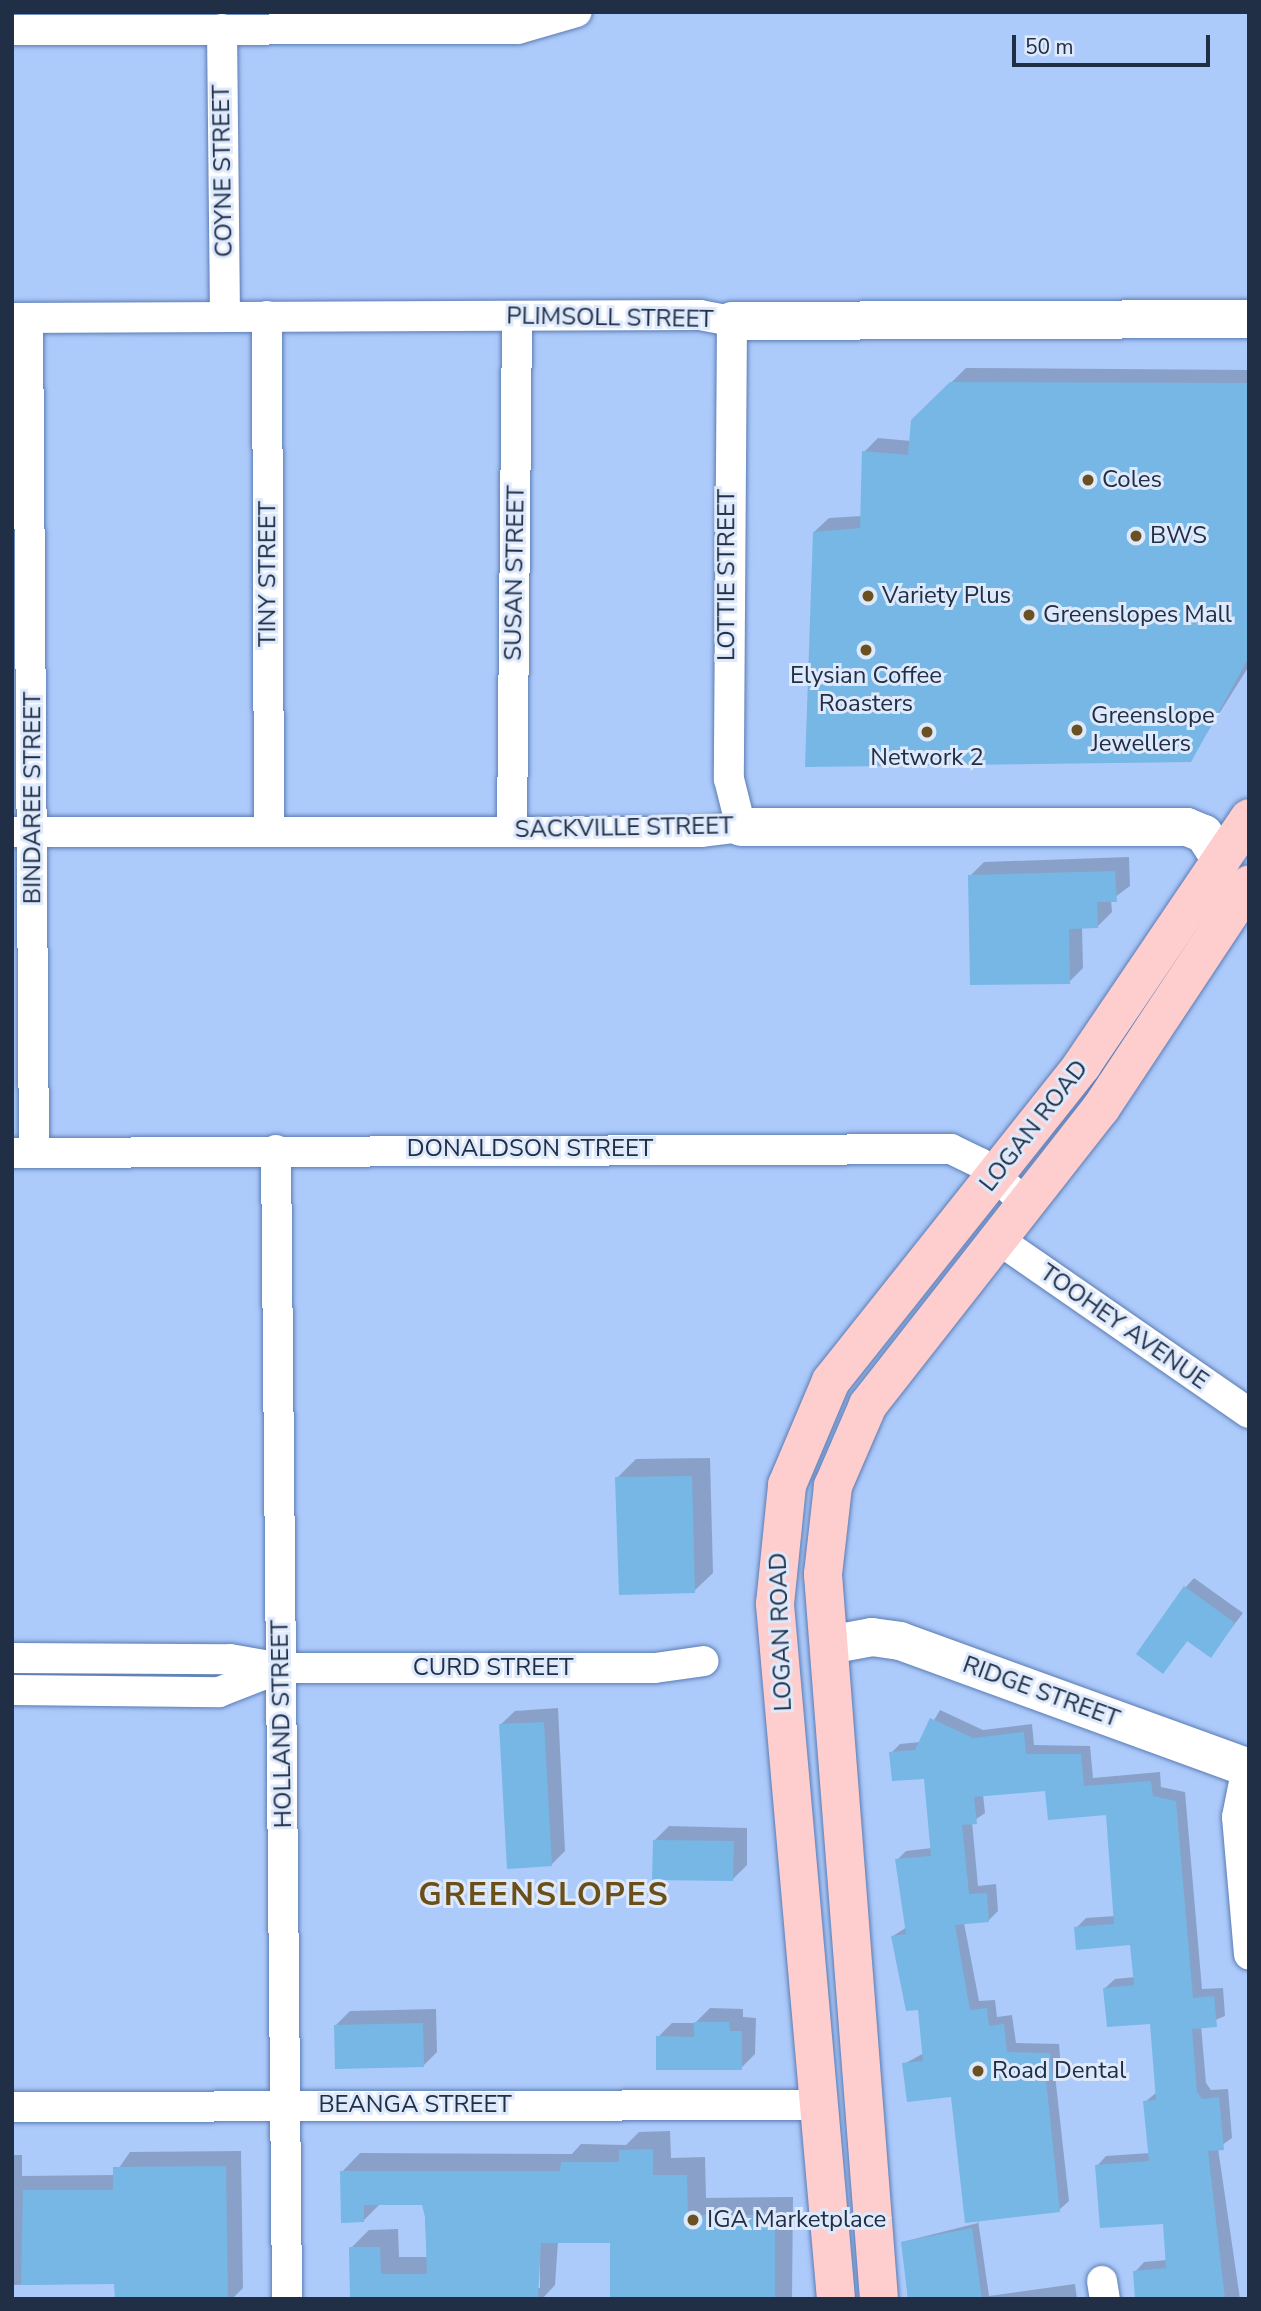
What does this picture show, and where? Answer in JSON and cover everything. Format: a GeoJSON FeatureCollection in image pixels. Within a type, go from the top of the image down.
{"type":"FeatureCollection","features":[{"type":"Feature","properties":{"kind":"main road","name":"LOGAN ROAD"},"geometry":{"type":"LineString","coordinates":[[879,2299],[829,1645],[824,1536],[846,1447],[879,1390],[1028,1205],[1240,889],[1249,818]]}},
{"type":"Feature","properties":{"kind":"main road","name":"LOGAN ROAD"},"geometry":{"type":"LineString","coordinates":[[836,2299],[817,2105],[775,1566],[796,1451],[831,1381],[1082,1065],[1240,889]]}},
{"type":"Feature","properties":{"kind":"main road"},"geometry":{"type":"LineString","coordinates":[[965,1214],[999,1240]]}},
{"type":"Feature","properties":{"kind":"main road"},"geometry":{"type":"LineString","coordinates":[[782,1674],[829,1645]]}},
{"type":"Feature","properties":{"kind":"street"},"geometry":{"type":"LineString","coordinates":[[12,30],[518,29],[577,12]]}},
{"type":"Feature","properties":{"kind":"street","name":"COYNE STREET"},"geometry":{"type":"LineString","coordinates":[[222,29],[225,313]]}},
{"type":"Feature","properties":{"kind":"street","name":"PLIMSOLL STREET"},"geometry":{"type":"LineString","coordinates":[[20,318],[225,313],[267,316],[699,315],[732,321],[1242,321]]}},
{"type":"Feature","properties":{"kind":"street","name":"TINY STREET"},"geometry":{"type":"LineString","coordinates":[[267,316],[269,832]]}},
{"type":"Feature","properties":{"kind":"street","name":"SUSAN STREET"},"geometry":{"type":"LineString","coordinates":[[512,830],[517,317]]}},
{"type":"Feature","properties":{"kind":"street","name":"BINDAREE STREET"},"geometry":{"type":"LineString","coordinates":[[20,318],[23,1153]]}},
{"type":"Feature","properties":{"kind":"street","name":"LOTTIE STREET"},"geometry":{"type":"LineString","coordinates":[[732,321],[729,779],[741,827]]}},
{"type":"Feature","properties":{"kind":"street","name":"SACKVILLE STREET"},"geometry":{"type":"LineString","coordinates":[[23,833],[512,830],[709,832],[741,827],[1187,827],[1204,834],[1240,889]]}},
{"type":"Feature","properties":{"kind":"street","name":"DONALDSON STREET"},"geometry":{"type":"LineString","coordinates":[[23,1153],[932,1148],[961,1152],[1028,1205]]}},
{"type":"Feature","properties":{"kind":"street","name":"HOLLAND STREET"},"geometry":{"type":"LineString","coordinates":[[276,1150],[287,2299]]}},
{"type":"Feature","properties":{"kind":"street","name":"TOOHEY AVENUE"},"geometry":{"type":"LineString","coordinates":[[999,1240],[1249,1413]]}},
{"type":"Feature","properties":{"kind":"street","name":"RIDGE STREET"},"geometry":{"type":"LineString","coordinates":[[829,1645],[872,1637],[900,1641],[1248,1767]]}},
{"type":"Feature","properties":{"kind":"street","name":"CURD STREET"},"geometry":{"type":"LineString","coordinates":[[12,1658],[230,1659],[281,1668],[655,1668],[704,1661]]}},
{"type":"Feature","properties":{"kind":"street","name":"CURD STREET"},"geometry":{"type":"LineString","coordinates":[[12,1690],[219,1692],[281,1668]]}},
{"type":"Feature","properties":{"kind":"street"},"geometry":{"type":"LineString","coordinates":[[1248,1767],[1237,1817],[1249,1954]]}},
{"type":"Feature","properties":{"kind":"street","name":"BEANGA STREET"},"geometry":{"type":"LineString","coordinates":[[12,2107],[817,2105]]}},
{"type":"Feature","properties":{"kind":"building","name":"Greenslopes Mall"},"geometry":{"type":"Polygon","coordinates":[[[950,382],[1249,383],[1249,657],[1191,762],[805,767],[813,532],[860,528],[862,451],[908,455],[911,420],[950,382]]]}},
{"type":"Feature","properties":{"kind":"building"},"geometry":{"type":"Polygon","coordinates":[[[1115,871],[1117,902],[1097,902],[1098,928],[1069,929],[1070,984],[970,985],[968,875],[1115,871]]]}},
{"type":"Feature","properties":{"kind":"building"},"geometry":{"type":"Polygon","coordinates":[[[692,1476],[695,1593],[619,1595],[615,1477],[692,1476]]]}},
{"type":"Feature","properties":{"kind":"building"},"geometry":{"type":"Polygon","coordinates":[[[1184,1586],[1235,1623],[1211,1658],[1187,1641],[1163,1674],[1136,1654],[1184,1586]]]}},
{"type":"Feature","properties":{"kind":"building"},"geometry":{"type":"Polygon","coordinates":[[[930,1718],[973,1738],[1024,1732],[1026,1754],[1081,1754],[1084,1786],[1151,1781],[1153,1796],[1176,1801],[1193,1998],[1214,1996],[1217,2027],[1192,2029],[1197,2092],[1202,2099],[1219,2097],[1224,2150],[1208,2151],[1225,2299],[1135,2299],[1133,2271],[1166,2268],[1163,2224],[1100,2228],[1095,2165],[1149,2161],[1143,2101],[1156,2100],[1150,2024],[1107,2027],[1103,1988],[1134,1985],[1130,1945],[1076,1950],[1074,1927],[1114,1924],[1106,1815],[1048,1820],[1045,1791],[974,1797],[977,1824],[962,1825],[969,1894],[987,1893],[989,1922],[955,1925],[970,2010],[987,2008],[989,2026],[1004,2024],[1007,2052],[1050,2053],[1053,2080],[1046,2080],[1060,2212],[965,2223],[951,2097],[907,2102],[902,2063],[923,2061],[918,2010],[906,2011],[891,1936],[906,1934],[895,1859],[931,1856],[924,1779],[892,1781],[889,1752],[915,1750],[930,1718]]]}},
{"type":"Feature","properties":{"kind":"building"},"geometry":{"type":"Polygon","coordinates":[[[544,1722],[552,1866],[507,1869],[499,1724],[544,1722]]]}},
{"type":"Feature","properties":{"kind":"building"},"geometry":{"type":"Polygon","coordinates":[[[653,1840],[734,1841],[733,1881],[652,1880],[653,1840]]]}},
{"type":"Feature","properties":{"kind":"building"},"geometry":{"type":"Polygon","coordinates":[[[694,2022],[729,2022],[730,2031],[742,2031],[742,2070],[656,2070],[656,2036],[694,2037],[694,2022]]]}},
{"type":"Feature","properties":{"kind":"building"},"geometry":{"type":"Polygon","coordinates":[[[423,2023],[424,2067],[335,2069],[334,2025],[423,2023]]]}},
{"type":"Feature","properties":{"kind":"building"},"geometry":{"type":"Polygon","coordinates":[[[653,2149],[653,2175],[687,2175],[688,2215],[775,2215],[775,2299],[610,2299],[610,2243],[541,2243],[538,2299],[350,2299],[349,2247],[380,2247],[381,2274],[427,2274],[425,2217],[422,2205],[364,2205],[364,2222],[341,2223],[340,2171],[560,2171],[561,2162],[619,2162],[619,2150],[653,2149]]]}},
{"type":"Feature","properties":{"kind":"building"},"geometry":{"type":"Polygon","coordinates":[[[226,2166],[228,2299],[115,2299],[114,2284],[21,2285],[23,2190],[113,2190],[113,2167],[226,2166]]]}},
{"type":"Feature","properties":{"kind":"building"},"geometry":{"type":"Polygon","coordinates":[[[972,2228],[982,2299],[908,2299],[901,2242],[972,2228]]]}},
{"type":"Feature","properties":{"kind":"place","name":"Coles"},"geometry":{"type":"Point","coordinates":[1088,480]}},
{"type":"Feature","properties":{"kind":"place","name":"BWS"},"geometry":{"type":"Point","coordinates":[1136,536]}},
{"type":"Feature","properties":{"kind":"place","name":"Variety Plus"},"geometry":{"type":"Point","coordinates":[868,596]}},
{"type":"Feature","properties":{"kind":"place","name":"Greenslopes Mall"},"geometry":{"type":"Point","coordinates":[1029,615]}},
{"type":"Feature","properties":{"kind":"place","name":"Elysian Coffee Roasters"},"geometry":{"type":"Point","coordinates":[866,650]}},
{"type":"Feature","properties":{"kind":"place","name":"Greenslope Jewellers"},"geometry":{"type":"Point","coordinates":[1077,730]}},
{"type":"Feature","properties":{"kind":"place","name":"Network 2"},"geometry":{"type":"Point","coordinates":[927,732]}},
{"type":"Feature","properties":{"kind":"place","name":"Road Dental"},"geometry":{"type":"Point","coordinates":[978,2071]}},
{"type":"Feature","properties":{"kind":"place","name":"IGA Marketplace"},"geometry":{"type":"Point","coordinates":[693,2220]}},
{"type":"Feature","properties":{"kind":"district","name":"GREENSLOPES"},"geometry":{"type":"Point","coordinates":[544,1895]}}]}
